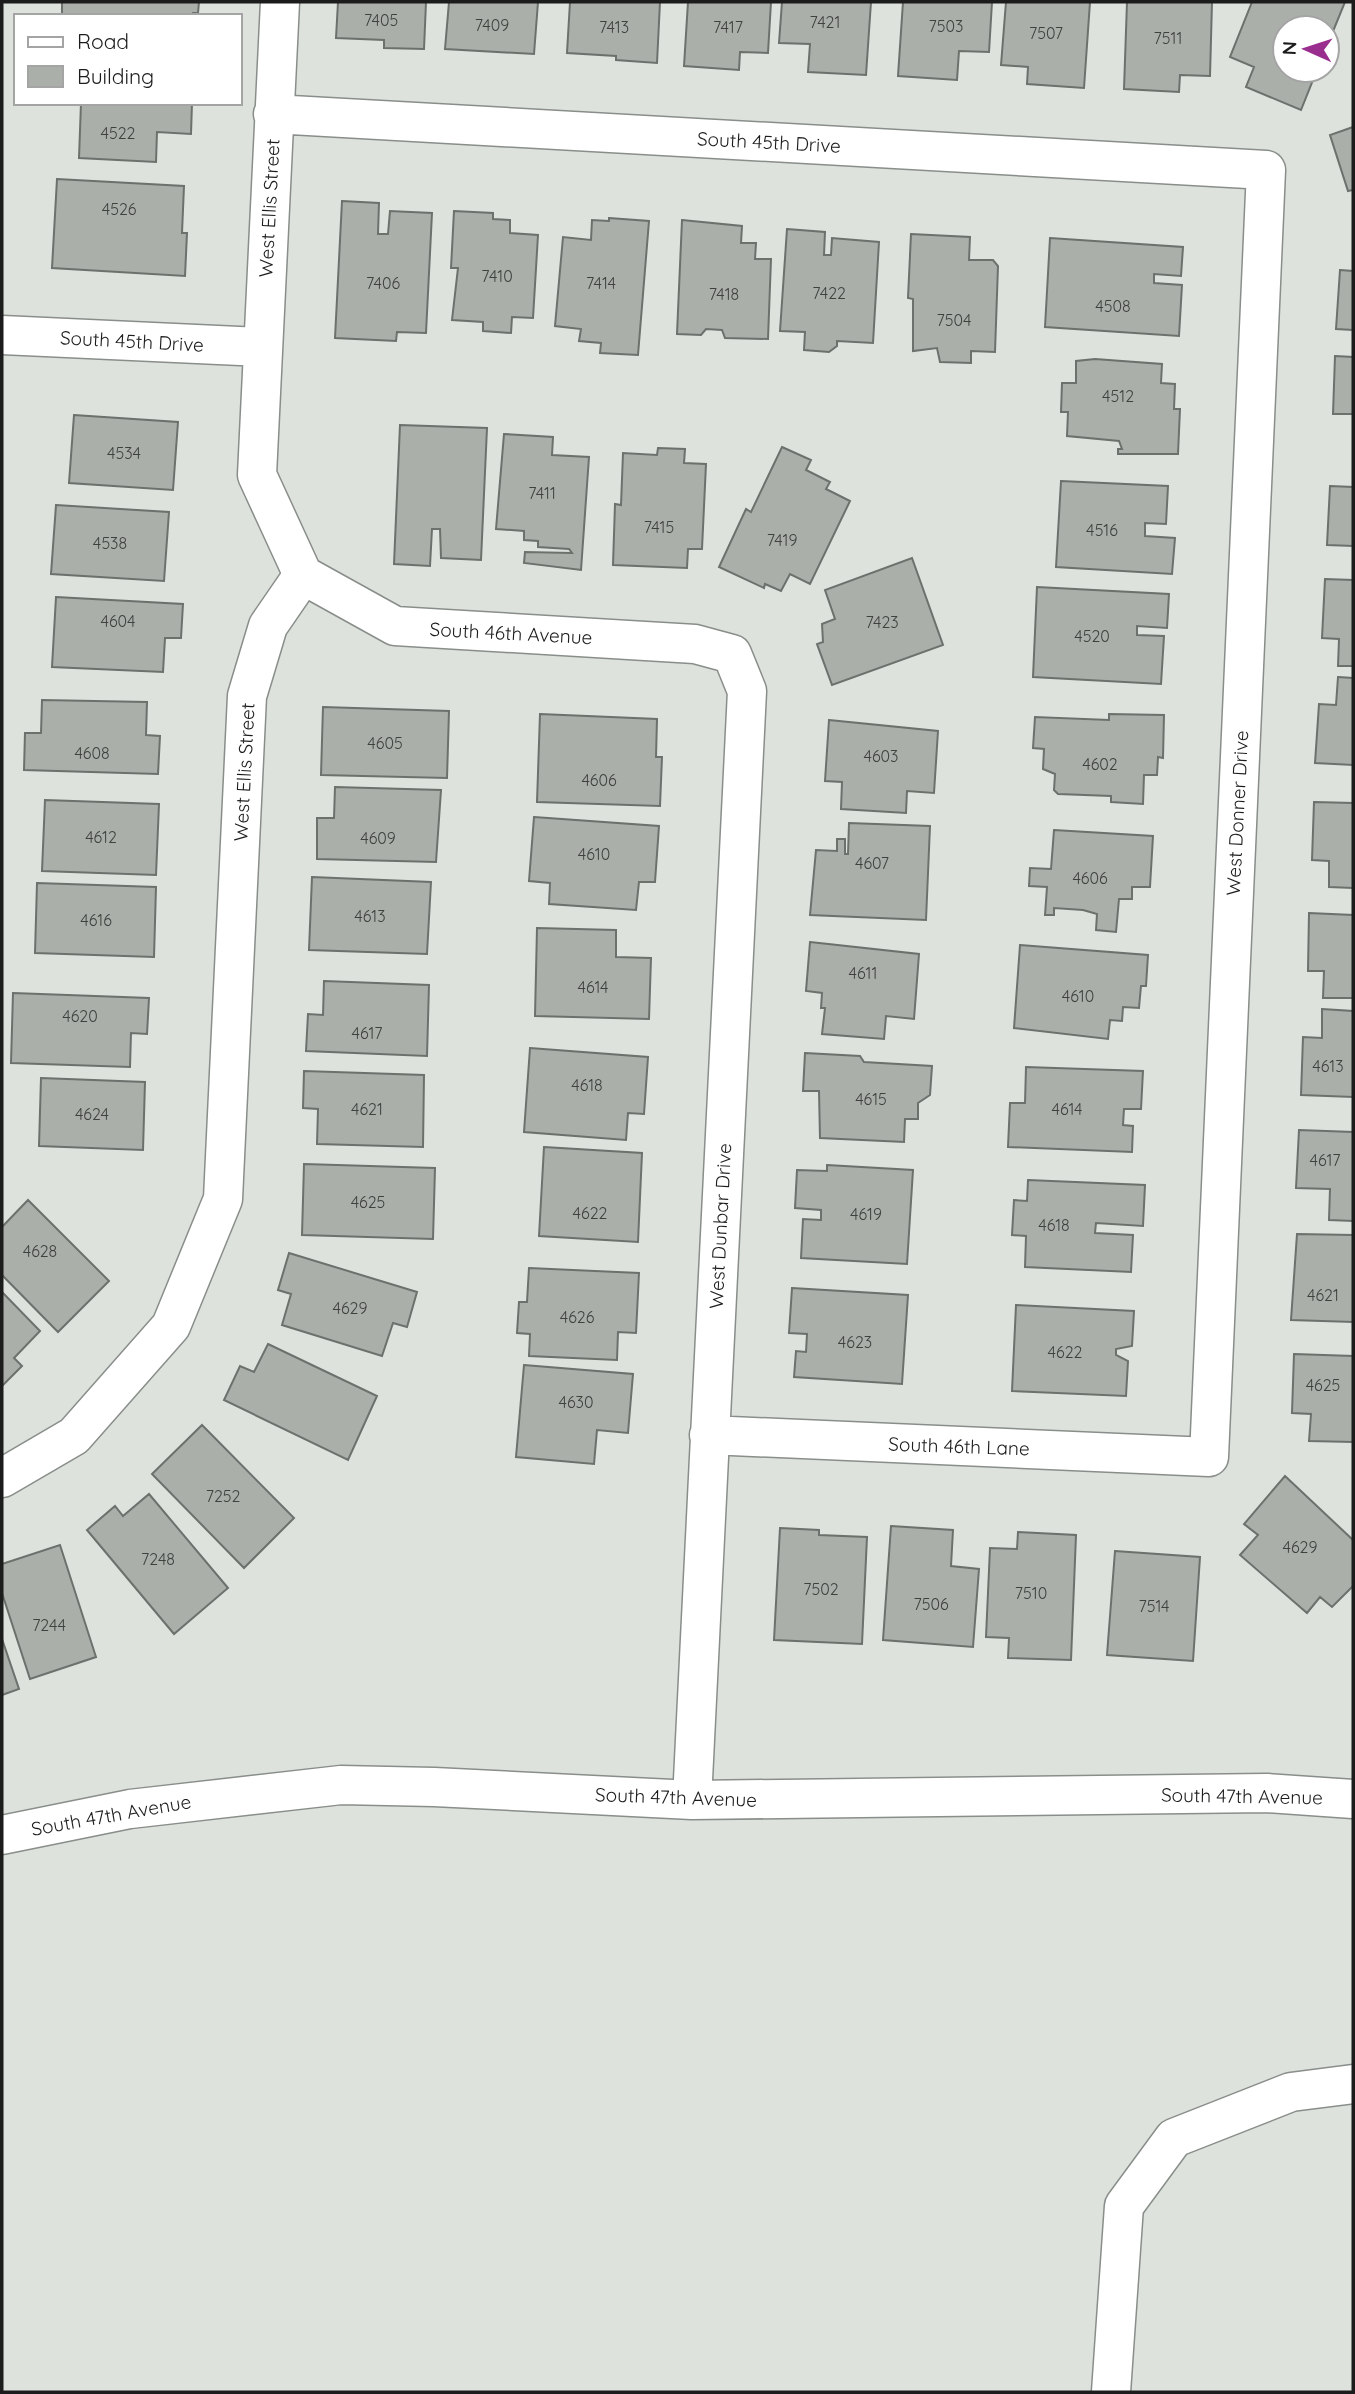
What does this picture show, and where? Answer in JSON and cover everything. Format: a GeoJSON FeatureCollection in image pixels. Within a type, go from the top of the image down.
{"type":"FeatureCollection","features":[{"type":"Feature","properties":{"kind":"street","name":"West Ellis Street"},"geometry":{"type":"LineString","coordinates":[[2,1478],[74,1436],[171,1326],[223,1199],[247,696],[268,625],[303,575],[257,475],[280,2]]}},
{"type":"Feature","properties":{"kind":"street","name":"South 45th Drive"},"geometry":{"type":"LineString","coordinates":[[273,114],[1266,170]]}},
{"type":"Feature","properties":{"kind":"street","name":"West Donner Drive"},"geometry":{"type":"LineString","coordinates":[[1209,1457],[1266,170]]}},
{"type":"Feature","properties":{"kind":"street","name":"South 45th Drive"},"geometry":{"type":"LineString","coordinates":[[2,335],[262,347]]}},
{"type":"Feature","properties":{"kind":"street","name":"South 46th Avenue"},"geometry":{"type":"LineString","coordinates":[[303,575],[395,626],[695,644],[732,654]]}},
{"type":"Feature","properties":{"kind":"street","name":"West Dunbar Drive"},"geometry":{"type":"LineString","coordinates":[[692,1800],[747,691],[732,654]]}},
{"type":"Feature","properties":{"kind":"street","name":"South 46th Lane"},"geometry":{"type":"LineString","coordinates":[[709,1435],[1209,1457]]}},
{"type":"Feature","properties":{"kind":"street","name":"South 47th Avenue"},"geometry":{"type":"LineString","coordinates":[[2,1835],[130,1809],[341,1785],[692,1800],[1267,1793],[1353,1799]]}},
{"type":"Feature","properties":{"kind":"street"},"geometry":{"type":"LineString","coordinates":[[1111,2392],[1124,2206],[1174,2138],[1291,2092],[1353,2084]]}},
{"type":"Feature","properties":{"kind":"building"},"geometry":{"type":"Polygon","coordinates":[[[62,2],[199,2],[198,13],[193,14],[62,14],[62,2]]]}},
{"type":"Feature","properties":{"kind":"building"},"geometry":{"type":"Polygon","coordinates":[[[338,2],[426,2],[424,49],[384,48],[384,40],[336,38],[338,2]]]}},
{"type":"Feature","properties":{"kind":"building"},"geometry":{"type":"Polygon","coordinates":[[[449,2],[538,2],[534,54],[445,49],[449,2]]]}},
{"type":"Feature","properties":{"kind":"building"},"geometry":{"type":"Polygon","coordinates":[[[570,2],[660,2],[657,63],[616,60],[616,56],[567,53],[570,2]]]}},
{"type":"Feature","properties":{"kind":"building"},"geometry":{"type":"Polygon","coordinates":[[[688,2],[771,2],[768,53],[740,52],[739,70],[684,66],[688,2]]]}},
{"type":"Feature","properties":{"kind":"building"},"geometry":{"type":"Polygon","coordinates":[[[782,2],[871,2],[866,75],[808,72],[810,44],[779,43],[782,2]]]}},
{"type":"Feature","properties":{"kind":"building"},"geometry":{"type":"Polygon","coordinates":[[[903,2],[992,2],[989,52],[959,51],[957,80],[898,76],[903,2]]]}},
{"type":"Feature","properties":{"kind":"building"},"geometry":{"type":"Polygon","coordinates":[[[1006,2],[1090,2],[1084,88],[1027,84],[1028,67],[1001,65],[1006,2]]]}},
{"type":"Feature","properties":{"kind":"building"},"geometry":{"type":"Polygon","coordinates":[[[1127,2],[1212,2],[1210,76],[1180,75],[1179,92],[1124,89],[1127,2]]]}},
{"type":"Feature","properties":{"kind":"building"},"geometry":{"type":"Polygon","coordinates":[[[1252,2],[1345,2],[1340,14],[1271,14],[1271,84],[1311,84],[1301,110],[1246,87],[1254,67],[1230,57],[1252,2]]]}},
{"type":"Feature","properties":{"kind":"building"},"geometry":{"type":"Polygon","coordinates":[[[81,105],[192,105],[191,134],[157,132],[156,162],[79,158],[81,105]]]}},
{"type":"Feature","properties":{"kind":"building"},"geometry":{"type":"Polygon","coordinates":[[[1353,127],[1353,190],[1348,191],[1330,135],[1353,127]]]}},
{"type":"Feature","properties":{"kind":"building"},"geometry":{"type":"Polygon","coordinates":[[[57,179],[184,186],[182,233],[187,233],[185,276],[52,268],[57,179]]]}},
{"type":"Feature","properties":{"kind":"building"},"geometry":{"type":"Polygon","coordinates":[[[342,201],[379,203],[378,234],[388,234],[390,211],[432,213],[426,333],[397,332],[396,341],[335,338],[342,201]]]}},
{"type":"Feature","properties":{"kind":"building"},"geometry":{"type":"Polygon","coordinates":[[[454,211],[493,213],[493,219],[510,220],[510,233],[538,235],[533,318],[512,317],[511,333],[483,331],[483,322],[452,320],[458,268],[451,268],[454,211]]]}},
{"type":"Feature","properties":{"kind":"building"},"geometry":{"type":"Polygon","coordinates":[[[609,218],[649,221],[638,355],[600,353],[601,343],[579,341],[581,329],[555,326],[563,237],[591,240],[592,220],[609,221],[609,218]]]}},
{"type":"Feature","properties":{"kind":"building"},"geometry":{"type":"Polygon","coordinates":[[[682,220],[742,226],[741,243],[756,243],[755,259],[771,259],[768,339],[725,338],[722,330],[706,329],[701,335],[677,334],[682,220]]]}},
{"type":"Feature","properties":{"kind":"building"},"geometry":{"type":"Polygon","coordinates":[[[787,229],[825,232],[824,255],[831,255],[832,238],[879,242],[873,343],[837,341],[837,346],[829,352],[804,350],[805,332],[780,331],[787,229]]]}},
{"type":"Feature","properties":{"kind":"building"},"geometry":{"type":"Polygon","coordinates":[[[911,234],[970,237],[969,260],[993,260],[998,266],[995,352],[971,351],[971,363],[940,362],[937,348],[913,351],[913,299],[908,298],[911,234]]]}},
{"type":"Feature","properties":{"kind":"building"},"geometry":{"type":"Polygon","coordinates":[[[1050,238],[1183,247],[1181,276],[1154,274],[1154,283],[1182,285],[1179,336],[1045,327],[1050,238]]]}},
{"type":"Feature","properties":{"kind":"building"},"geometry":{"type":"Polygon","coordinates":[[[1340,270],[1353,271],[1353,330],[1336,329],[1340,270]]]}},
{"type":"Feature","properties":{"kind":"building"},"geometry":{"type":"Polygon","coordinates":[[[1335,356],[1353,357],[1353,414],[1333,414],[1335,356]]]}},
{"type":"Feature","properties":{"kind":"building"},"geometry":{"type":"Polygon","coordinates":[[[1095,359],[1162,364],[1161,383],[1175,384],[1174,409],[1180,409],[1178,454],[1118,454],[1118,449],[1122,449],[1119,441],[1067,436],[1068,412],[1061,412],[1062,383],[1076,383],[1076,361],[1095,359]]]}},
{"type":"Feature","properties":{"kind":"building"},"geometry":{"type":"Polygon","coordinates":[[[74,415],[178,422],[173,490],[69,483],[74,415]]]}},
{"type":"Feature","properties":{"kind":"building"},"geometry":{"type":"Polygon","coordinates":[[[400,425],[487,428],[481,560],[441,558],[440,529],[432,529],[430,566],[394,564],[400,425]]]}},
{"type":"Feature","properties":{"kind":"building"},"geometry":{"type":"Polygon","coordinates":[[[504,434],[553,437],[552,455],[589,457],[581,570],[524,563],[525,552],[572,553],[569,549],[538,547],[538,541],[524,540],[524,531],[496,529],[504,434]]]}},
{"type":"Feature","properties":{"kind":"building"},"geometry":{"type":"Polygon","coordinates":[[[782,447],[811,460],[806,470],[830,482],[826,489],[850,501],[810,584],[790,574],[781,591],[765,584],[764,588],[719,567],[746,509],[751,512],[782,447]]]}},
{"type":"Feature","properties":{"kind":"building"},"geometry":{"type":"Polygon","coordinates":[[[658,448],[685,449],[684,463],[706,464],[702,549],[688,549],[687,568],[613,565],[615,504],[621,505],[623,453],[657,455],[658,448]]]}},
{"type":"Feature","properties":{"kind":"building"},"geometry":{"type":"Polygon","coordinates":[[[1061,481],[1168,486],[1166,524],[1145,523],[1145,536],[1175,538],[1172,574],[1056,567],[1061,481]]]}},
{"type":"Feature","properties":{"kind":"building"},"geometry":{"type":"Polygon","coordinates":[[[1330,486],[1353,487],[1353,546],[1327,545],[1330,486]]]}},
{"type":"Feature","properties":{"kind":"building"},"geometry":{"type":"Polygon","coordinates":[[[56,505],[169,512],[164,581],[51,574],[56,505]]]}},
{"type":"Feature","properties":{"kind":"building"},"geometry":{"type":"Polygon","coordinates":[[[912,558],[943,645],[832,685],[817,644],[823,642],[822,624],[835,619],[825,590],[912,558]]]}},
{"type":"Feature","properties":{"kind":"building"},"geometry":{"type":"Polygon","coordinates":[[[1325,579],[1353,580],[1353,666],[1338,666],[1339,639],[1322,638],[1325,579]]]}},
{"type":"Feature","properties":{"kind":"building"},"geometry":{"type":"Polygon","coordinates":[[[1037,587],[1169,594],[1167,628],[1137,626],[1137,635],[1164,636],[1161,684],[1033,677],[1037,587]]]}},
{"type":"Feature","properties":{"kind":"building"},"geometry":{"type":"Polygon","coordinates":[[[56,597],[183,604],[181,638],[165,638],[163,672],[52,667],[56,597]]]}},
{"type":"Feature","properties":{"kind":"building"},"geometry":{"type":"Polygon","coordinates":[[[1338,677],[1353,678],[1353,765],[1315,763],[1319,704],[1336,705],[1338,677]]]}},
{"type":"Feature","properties":{"kind":"building"},"geometry":{"type":"Polygon","coordinates":[[[42,700],[147,702],[146,735],[160,736],[158,774],[24,770],[25,733],[41,733],[42,700]]]}},
{"type":"Feature","properties":{"kind":"building"},"geometry":{"type":"Polygon","coordinates":[[[323,707],[449,711],[447,778],[321,775],[323,707]]]}},
{"type":"Feature","properties":{"kind":"building"},"geometry":{"type":"Polygon","coordinates":[[[540,714],[657,719],[656,757],[662,757],[660,806],[537,802],[540,714]]]}},
{"type":"Feature","properties":{"kind":"building"},"geometry":{"type":"Polygon","coordinates":[[[1109,714],[1164,715],[1163,758],[1158,757],[1157,775],[1144,775],[1143,804],[1111,802],[1111,796],[1058,794],[1054,790],[1055,774],[1043,769],[1044,749],[1033,748],[1035,717],[1109,720],[1109,714]]]}},
{"type":"Feature","properties":{"kind":"building"},"geometry":{"type":"Polygon","coordinates":[[[829,720],[938,731],[934,793],[907,791],[906,813],[841,809],[842,782],[825,781],[829,720]]]}},
{"type":"Feature","properties":{"kind":"building"},"geometry":{"type":"Polygon","coordinates":[[[335,787],[441,790],[436,862],[317,859],[317,818],[334,818],[335,787]]]}},
{"type":"Feature","properties":{"kind":"building"},"geometry":{"type":"Polygon","coordinates":[[[45,800],[159,804],[156,875],[42,871],[45,800]]]}},
{"type":"Feature","properties":{"kind":"building"},"geometry":{"type":"Polygon","coordinates":[[[1314,802],[1353,803],[1353,888],[1329,887],[1329,861],[1312,860],[1314,802]]]}},
{"type":"Feature","properties":{"kind":"building"},"geometry":{"type":"Polygon","coordinates":[[[534,817],[659,826],[655,882],[639,882],[636,910],[549,904],[550,883],[529,881],[534,817]]]}},
{"type":"Feature","properties":{"kind":"building"},"geometry":{"type":"Polygon","coordinates":[[[849,823],[930,826],[926,920],[810,915],[816,850],[837,851],[837,839],[845,839],[845,854],[848,854],[849,823]]]}},
{"type":"Feature","properties":{"kind":"building"},"geometry":{"type":"Polygon","coordinates":[[[1054,830],[1153,836],[1150,887],[1132,887],[1132,899],[1119,899],[1116,932],[1096,930],[1097,914],[1083,910],[1054,908],[1054,915],[1045,915],[1047,887],[1029,886],[1030,868],[1051,869],[1054,830]]]}},
{"type":"Feature","properties":{"kind":"building"},"geometry":{"type":"Polygon","coordinates":[[[312,877],[431,882],[427,954],[309,950],[312,877]]]}},
{"type":"Feature","properties":{"kind":"building"},"geometry":{"type":"Polygon","coordinates":[[[37,883],[156,887],[154,957],[35,953],[37,883]]]}},
{"type":"Feature","properties":{"kind":"building"},"geometry":{"type":"Polygon","coordinates":[[[1309,913],[1353,915],[1353,998],[1323,998],[1324,971],[1308,971],[1309,913]]]}},
{"type":"Feature","properties":{"kind":"building"},"geometry":{"type":"Polygon","coordinates":[[[537,928],[616,930],[616,957],[651,958],[649,1019],[535,1016],[537,928]]]}},
{"type":"Feature","properties":{"kind":"building"},"geometry":{"type":"Polygon","coordinates":[[[810,942],[919,954],[914,1019],[886,1016],[884,1039],[822,1034],[825,1008],[821,1008],[822,993],[806,991],[810,942]]]}},
{"type":"Feature","properties":{"kind":"building"},"geometry":{"type":"Polygon","coordinates":[[[1020,945],[1148,955],[1146,986],[1141,986],[1139,1008],[1123,1007],[1122,1021],[1110,1020],[1108,1039],[1014,1028],[1020,945]]]}},
{"type":"Feature","properties":{"kind":"building"},"geometry":{"type":"Polygon","coordinates":[[[324,981],[429,985],[427,1056],[306,1051],[308,1014],[323,1015],[324,981]]]}},
{"type":"Feature","properties":{"kind":"building"},"geometry":{"type":"Polygon","coordinates":[[[13,993],[149,998],[147,1034],[131,1033],[130,1067],[11,1063],[13,993]]]}},
{"type":"Feature","properties":{"kind":"building"},"geometry":{"type":"Polygon","coordinates":[[[1322,1009],[1353,1011],[1353,1097],[1301,1095],[1303,1037],[1322,1038],[1322,1009]]]}},
{"type":"Feature","properties":{"kind":"building"},"geometry":{"type":"Polygon","coordinates":[[[530,1048],[648,1057],[644,1114],[628,1113],[626,1140],[524,1132],[530,1048]]]}},
{"type":"Feature","properties":{"kind":"building"},"geometry":{"type":"Polygon","coordinates":[[[805,1053],[860,1056],[864,1062],[932,1066],[930,1095],[918,1103],[918,1119],[905,1119],[904,1142],[820,1138],[819,1091],[803,1091],[805,1053]]]}},
{"type":"Feature","properties":{"kind":"building"},"geometry":{"type":"Polygon","coordinates":[[[1026,1067],[1143,1071],[1141,1109],[1124,1109],[1123,1125],[1133,1126],[1132,1152],[1008,1147],[1010,1103],[1025,1103],[1026,1067]]]}},
{"type":"Feature","properties":{"kind":"building"},"geometry":{"type":"Polygon","coordinates":[[[304,1071],[424,1075],[423,1147],[317,1144],[318,1109],[303,1108],[304,1071]]]}},
{"type":"Feature","properties":{"kind":"building"},"geometry":{"type":"Polygon","coordinates":[[[41,1078],[145,1082],[143,1150],[39,1146],[41,1078]]]}},
{"type":"Feature","properties":{"kind":"building"},"geometry":{"type":"Polygon","coordinates":[[[1299,1130],[1353,1132],[1353,1221],[1329,1220],[1330,1189],[1296,1188],[1299,1130]]]}},
{"type":"Feature","properties":{"kind":"building"},"geometry":{"type":"Polygon","coordinates":[[[544,1147],[642,1153],[638,1242],[539,1236],[544,1147]]]}},
{"type":"Feature","properties":{"kind":"building"},"geometry":{"type":"Polygon","coordinates":[[[304,1164],[435,1168],[433,1239],[302,1235],[304,1164]]]}},
{"type":"Feature","properties":{"kind":"building"},"geometry":{"type":"Polygon","coordinates":[[[827,1165],[913,1170],[907,1264],[801,1258],[803,1219],[821,1220],[821,1210],[795,1208],[797,1170],[827,1171],[827,1165]]]}},
{"type":"Feature","properties":{"kind":"building"},"geometry":{"type":"Polygon","coordinates":[[[1028,1180],[1145,1185],[1143,1226],[1096,1223],[1095,1233],[1133,1235],[1131,1272],[1025,1267],[1026,1236],[1012,1235],[1014,1200],[1027,1201],[1028,1180]]]}},
{"type":"Feature","properties":{"kind":"building"},"geometry":{"type":"Polygon","coordinates":[[[28,1200],[109,1281],[58,1332],[2,1275],[2,1227],[28,1200]]]}},
{"type":"Feature","properties":{"kind":"building"},"geometry":{"type":"Polygon","coordinates":[[[1297,1234],[1353,1235],[1353,1322],[1291,1320],[1297,1234]]]}},
{"type":"Feature","properties":{"kind":"building"},"geometry":{"type":"Polygon","coordinates":[[[289,1253],[417,1292],[407,1327],[393,1323],[382,1356],[282,1325],[291,1294],[278,1290],[289,1253]]]}},
{"type":"Feature","properties":{"kind":"building"},"geometry":{"type":"Polygon","coordinates":[[[529,1268],[639,1273],[636,1333],[618,1332],[617,1360],[529,1356],[530,1334],[517,1333],[519,1302],[527,1302],[529,1268]]]}},
{"type":"Feature","properties":{"kind":"building"},"geometry":{"type":"Polygon","coordinates":[[[792,1288],[908,1295],[902,1384],[794,1377],[796,1351],[806,1352],[807,1334],[789,1333],[792,1288]]]}},
{"type":"Feature","properties":{"kind":"building"},"geometry":{"type":"Polygon","coordinates":[[[2,1292],[40,1331],[14,1358],[22,1366],[2,1386],[2,1292]]]}},
{"type":"Feature","properties":{"kind":"building"},"geometry":{"type":"Polygon","coordinates":[[[1016,1305],[1134,1311],[1132,1346],[1116,1349],[1116,1355],[1128,1361],[1126,1396],[1012,1391],[1016,1305]]]}},
{"type":"Feature","properties":{"kind":"building"},"geometry":{"type":"Polygon","coordinates":[[[268,1344],[377,1396],[348,1460],[224,1400],[240,1366],[254,1372],[268,1344]]]}},
{"type":"Feature","properties":{"kind":"building"},"geometry":{"type":"Polygon","coordinates":[[[1294,1354],[1353,1356],[1353,1442],[1309,1441],[1311,1414],[1292,1413],[1294,1354]]]}},
{"type":"Feature","properties":{"kind":"building"},"geometry":{"type":"Polygon","coordinates":[[[524,1365],[633,1374],[628,1433],[597,1430],[594,1464],[516,1457],[524,1365]]]}},
{"type":"Feature","properties":{"kind":"building"},"geometry":{"type":"Polygon","coordinates":[[[202,1425],[294,1518],[244,1568],[152,1474],[202,1425]]]}},
{"type":"Feature","properties":{"kind":"building"},"geometry":{"type":"Polygon","coordinates":[[[1285,1476],[1353,1540],[1353,1586],[1332,1607],[1320,1597],[1307,1613],[1240,1555],[1258,1535],[1244,1524],[1285,1476]]]}},
{"type":"Feature","properties":{"kind":"building"},"geometry":{"type":"Polygon","coordinates":[[[149,1494],[228,1588],[174,1634],[87,1530],[115,1506],[123,1516],[149,1494]]]}},
{"type":"Feature","properties":{"kind":"building"},"geometry":{"type":"Polygon","coordinates":[[[891,1526],[953,1530],[951,1566],[979,1569],[973,1647],[883,1640],[891,1526]]]}},
{"type":"Feature","properties":{"kind":"building"},"geometry":{"type":"Polygon","coordinates":[[[780,1528],[819,1530],[819,1535],[867,1537],[862,1644],[774,1640],[780,1528]]]}},
{"type":"Feature","properties":{"kind":"building"},"geometry":{"type":"Polygon","coordinates":[[[1018,1532],[1076,1535],[1071,1660],[1008,1658],[1009,1638],[986,1637],[990,1548],[1017,1549],[1018,1532]]]}},
{"type":"Feature","properties":{"kind":"building"},"geometry":{"type":"Polygon","coordinates":[[[60,1545],[96,1657],[30,1679],[2,1593],[2,1564],[60,1545]]]}},
{"type":"Feature","properties":{"kind":"building"},"geometry":{"type":"Polygon","coordinates":[[[1115,1551],[1200,1557],[1193,1661],[1107,1655],[1115,1551]]]}},
{"type":"Feature","properties":{"kind":"building"},"geometry":{"type":"Polygon","coordinates":[[[2,1639],[19,1689],[2,1695],[2,1639]]]}}]}
